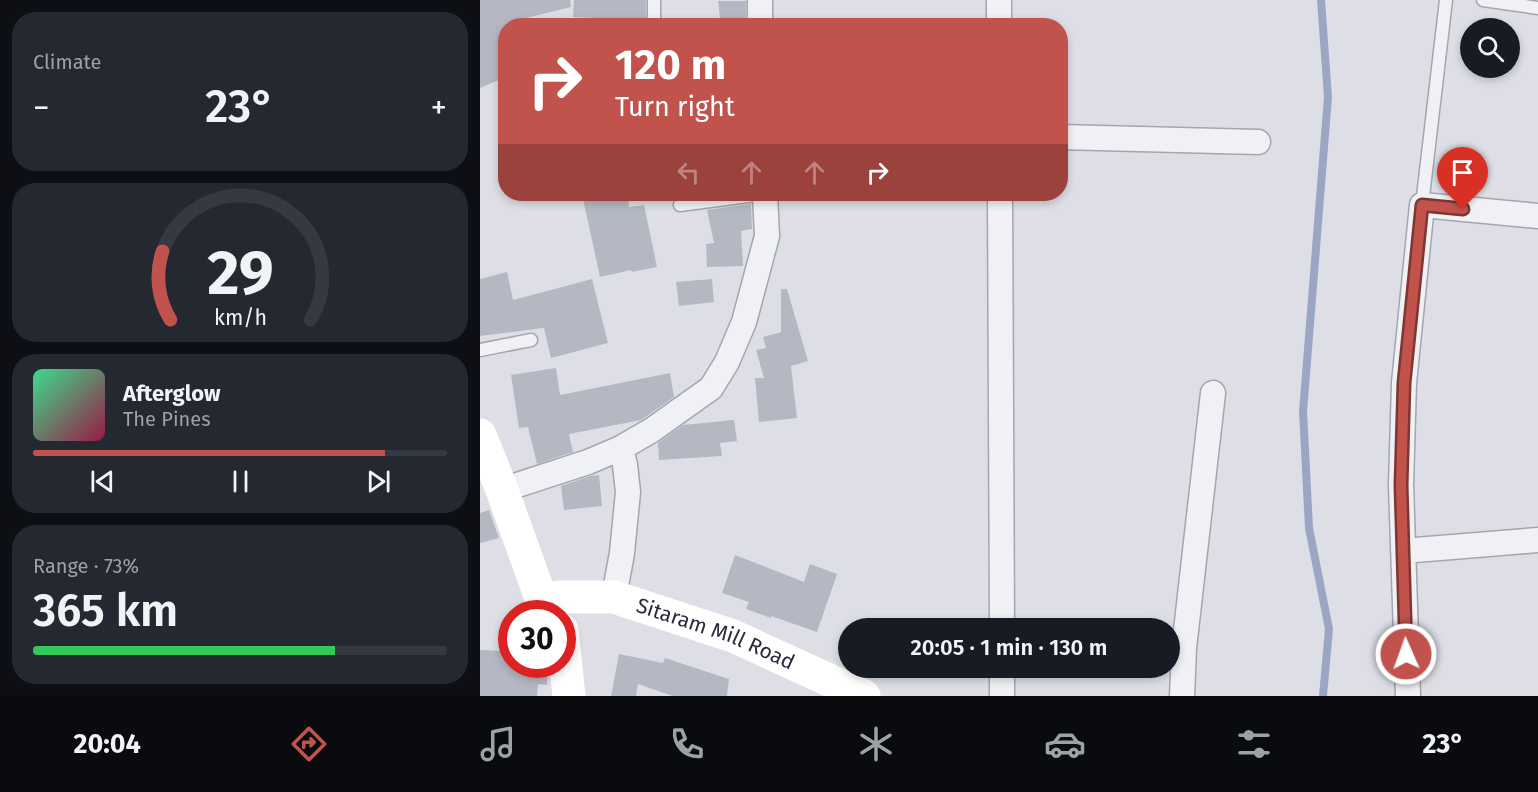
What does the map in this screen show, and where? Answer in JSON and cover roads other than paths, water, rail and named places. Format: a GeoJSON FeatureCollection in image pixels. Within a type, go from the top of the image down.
{"type":"FeatureCollection","features":[{"type":"Feature","properties":{"kind":"street"},"geometry":{"type":"LineString","coordinates":[[760,0],[760,18]]}},
{"type":"Feature","properties":{"kind":"street"},"geometry":{"type":"LineString","coordinates":[[999,0],[999,18]]}},
{"type":"Feature","properties":{"kind":"street"},"geometry":{"type":"LineString","coordinates":[[1068,137],[1258,142]]}},
{"type":"Feature","properties":{"kind":"street"},"geometry":{"type":"LineString","coordinates":[[502,490],[588,462],[621,448],[652,430],[711,388],[727,362],[744,322],[767,236],[764,201]]}},
{"type":"Feature","properties":{"kind":"street"},"geometry":{"type":"LineString","coordinates":[[1000,201],[1002,618]]}},
{"type":"Feature","properties":{"kind":"street"},"geometry":{"type":"LineString","coordinates":[[1408,696],[1401,485],[1404,383],[1422,205],[1538,216]]}},
{"type":"Feature","properties":{"kind":"street"},"geometry":{"type":"LineString","coordinates":[[1182,696],[1184,648],[1214,393]]}},
{"type":"Feature","properties":{"kind":"street"},"geometry":{"type":"LineString","coordinates":[[481,443],[549,600]]}},
{"type":"Feature","properties":{"kind":"street"},"geometry":{"type":"LineString","coordinates":[[614,597],[622,553],[628,492],[621,448]]}},
{"type":"Feature","properties":{"kind":"street"},"geometry":{"type":"LineString","coordinates":[[1403,551],[1538,540]]}},
{"type":"Feature","properties":{"kind":"street","name":"Sitaram Mill Road"},"geometry":{"type":"LineString","coordinates":[[576,604],[614,597],[733,636],[864,696]]}},
{"type":"Feature","properties":{"kind":"street"},"geometry":{"type":"LineString","coordinates":[[556,678],[561,696]]}},
{"type":"Feature","properties":{"kind":"street"},"geometry":{"type":"LineString","coordinates":[[566,678],[569,696]]}},
{"type":"Feature","properties":{"kind":"street"},"geometry":{"type":"LineString","coordinates":[[1002,678],[1002,696]]}},
{"type":"Feature","properties":{"kind":"lane"},"geometry":{"type":"LineString","coordinates":[[654,0],[654,18]]}},
{"type":"Feature","properties":{"kind":"lane"},"geometry":{"type":"LineString","coordinates":[[1422,205],[1446,0]]}},
{"type":"Feature","properties":{"kind":"lane"},"geometry":{"type":"LineString","coordinates":[[1483,0],[1538,8]]}},
{"type":"Feature","properties":{"kind":"lane"},"geometry":{"type":"LineString","coordinates":[[680,205],[711,201]]}},
{"type":"Feature","properties":{"kind":"lane"},"geometry":{"type":"LineString","coordinates":[[480,350],[531,340]]}},
{"type":"Feature","properties":{"kind":"waterway"},"geometry":{"type":"LineString","coordinates":[[1321,0],[1328,97],[1303,412],[1309,528],[1329,629],[1323,696]]}}]}
